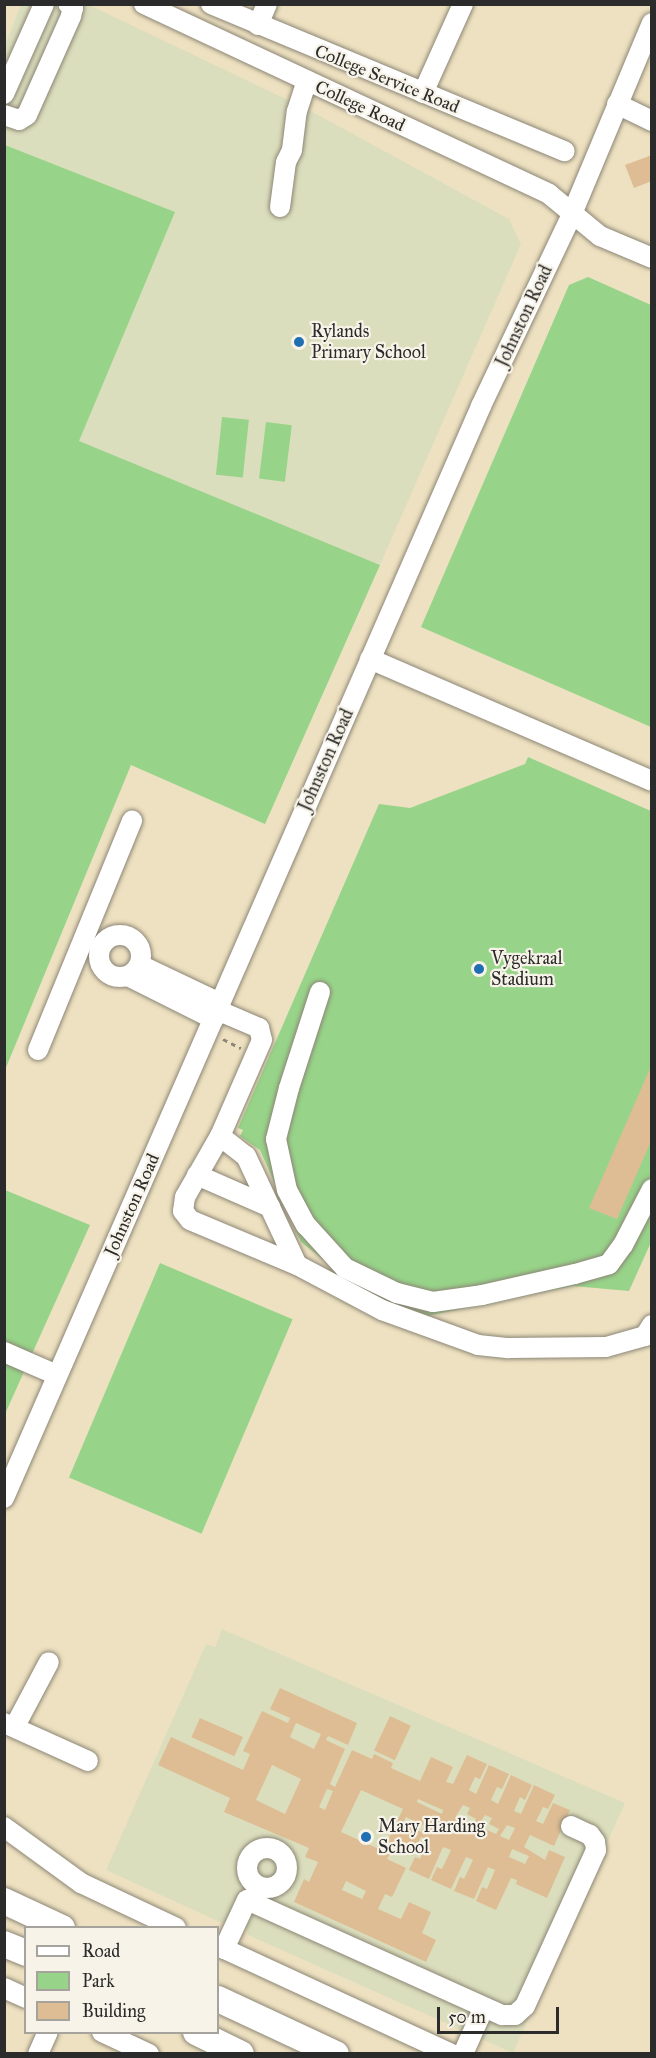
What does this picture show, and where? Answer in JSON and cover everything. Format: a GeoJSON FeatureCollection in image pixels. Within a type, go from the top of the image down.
{"type":"FeatureCollection","features":[{"type":"Feature","properties":{"kind":"main road"},"geometry":{"type":"LineString","coordinates":[[4,1901],[58,1926]]}},
{"type":"Feature","properties":{"kind":"main road"},"geometry":{"type":"LineString","coordinates":[[4,1944],[24,1952]]}},
{"type":"Feature","properties":{"kind":"main road"},"geometry":{"type":"LineString","coordinates":[[219,1999],[336,2054]]}},
{"type":"Feature","properties":{"kind":"main road"},"geometry":{"type":"LineString","coordinates":[[200,2034],[241,2054]]}},
{"type":"Feature","properties":{"kind":"street"},"geometry":{"type":"LineString","coordinates":[[4,94],[45,4]]}},
{"type":"Feature","properties":{"kind":"street"},"geometry":{"type":"LineString","coordinates":[[4,115],[19,120],[27,115],[73,12],[68,4]]}},
{"type":"Feature","properties":{"kind":"street","name":"College Road"},"geometry":{"type":"LineString","coordinates":[[144,4],[549,194],[600,236],[651,258]]}},
{"type":"Feature","properties":{"kind":"street","name":"College Service Road"},"geometry":{"type":"LineString","coordinates":[[211,4],[564,152]]}},
{"type":"Feature","properties":{"kind":"street"},"geometry":{"type":"LineString","coordinates":[[258,25],[267,4]]}},
{"type":"Feature","properties":{"kind":"street"},"geometry":{"type":"LineString","coordinates":[[423,93],[462,4]]}},
{"type":"Feature","properties":{"kind":"street","name":"Johnston Road"},"geometry":{"type":"LineString","coordinates":[[4,1498],[218,1017],[370,659],[481,406],[573,214],[617,104],[645,58],[651,23]]}},
{"type":"Feature","properties":{"kind":"street"},"geometry":{"type":"LineString","coordinates":[[280,207],[285,162],[292,150],[297,111],[307,81]]}},
{"type":"Feature","properties":{"kind":"street"},"geometry":{"type":"LineString","coordinates":[[617,104],[651,121]]}},
{"type":"Feature","properties":{"kind":"street"},"geometry":{"type":"LineString","coordinates":[[370,659],[651,781]]}},
{"type":"Feature","properties":{"kind":"street"},"geometry":{"type":"LineString","coordinates":[[38,1050],[91,944],[132,821]]}},
{"type":"Feature","properties":{"kind":"street"},"geometry":{"type":"LineString","coordinates":[[91,944],[112,936],[128,936],[140,948],[134,970]]}},
{"type":"Feature","properties":{"kind":"street"},"geometry":{"type":"LineString","coordinates":[[91,944],[105,971],[112,976],[134,970],[218,1017],[259,1029],[262,1040],[220,1136],[185,1197],[183,1211],[190,1220],[297,1265],[382,1310],[478,1345],[509,1348],[606,1347],[645,1336],[651,1325]]}},
{"type":"Feature","properties":{"kind":"street"},"geometry":{"type":"LineString","coordinates":[[320,992],[289,1088],[276,1139],[287,1190],[306,1225],[345,1268],[397,1293],[433,1302],[482,1295],[575,1274],[609,1264],[623,1245],[650,1195]]}},
{"type":"Feature","properties":{"kind":"street"},"geometry":{"type":"LineString","coordinates":[[220,1136],[246,1156],[297,1265]]}},
{"type":"Feature","properties":{"kind":"street"},"geometry":{"type":"LineString","coordinates":[[197,1175],[270,1207]]}},
{"type":"Feature","properties":{"kind":"street"},"geometry":{"type":"LineString","coordinates":[[4,1352],[57,1375]]}},
{"type":"Feature","properties":{"kind":"street"},"geometry":{"type":"LineString","coordinates":[[49,1662],[10,1724],[88,1761]]}},
{"type":"Feature","properties":{"kind":"street"},"geometry":{"type":"LineString","coordinates":[[452,2054],[221,1948],[250,1892],[484,2007],[506,2016],[519,2013],[525,2006],[596,1850],[593,1838],[571,1826]]}},
{"type":"Feature","properties":{"kind":"street"},"geometry":{"type":"LineString","coordinates":[[4,1827],[81,1883],[172,1926]]}},
{"type":"Feature","properties":{"kind":"street"},"geometry":{"type":"LineString","coordinates":[[4,1988],[24,1997]]}},
{"type":"Feature","properties":{"kind":"street"},"geometry":{"type":"LineString","coordinates":[[463,2054],[484,2007]]}},
{"type":"Feature","properties":{"kind":"street"},"geometry":{"type":"LineString","coordinates":[[38,2054],[47,2034]]}},
{"type":"Feature","properties":{"kind":"street"},"geometry":{"type":"LineString","coordinates":[[106,2034],[149,2054]]}},
{"type":"Feature","properties":{"kind":"path"},"geometry":{"type":"LineString","coordinates":[[218,1017],[247,1051]]}},
{"type":"Feature","properties":{"kind":"shaded area","name":"Rylands Primary School"},"geometry":{"type":"Polygon","coordinates":[[[21,5],[89,5],[311,111],[509,219],[521,244],[380,565],[78,441],[175,212],[5,145],[4,47],[21,5]]]}},
{"type":"Feature","properties":{"kind":"shaded area","name":"Mary Harding School"},"geometry":{"type":"Polygon","coordinates":[[[222,1629],[625,1803],[513,2053],[248,1935],[247,1928],[228,1919],[222,1923],[106,1870],[206,1644],[215,1647],[222,1629]]]}},
{"type":"Feature","properties":{"kind":"green space"},"geometry":{"type":"Polygon","coordinates":[[[5,145],[175,212],[79,441],[380,565],[265,824],[131,765],[5,1070],[5,145]]]}},
{"type":"Feature","properties":{"kind":"green space"},"geometry":{"type":"Polygon","coordinates":[[[588,277],[651,305],[651,727],[421,627],[569,285],[588,277]]]}},
{"type":"Feature","properties":{"kind":"green space"},"geometry":{"type":"Polygon","coordinates":[[[222,417],[249,420],[243,478],[216,475],[222,417]]]}},
{"type":"Feature","properties":{"kind":"green space"},"geometry":{"type":"Polygon","coordinates":[[[266,422],[292,425],[285,482],[259,479],[266,422]]]}},
{"type":"Feature","properties":{"kind":"green space","name":"Vygekraal Stadium"},"geometry":{"type":"Polygon","coordinates":[[[528,757],[651,811],[652,1240],[629,1291],[573,1286],[422,1317],[349,1280],[301,1242],[260,1150],[240,1136],[243,1130],[238,1128],[379,804],[410,808],[525,764],[528,757]]]}},
{"type":"Feature","properties":{"kind":"green space"},"geometry":{"type":"Polygon","coordinates":[[[5,1190],[90,1225],[5,1414],[5,1190]]]}},
{"type":"Feature","properties":{"kind":"green space"},"geometry":{"type":"Polygon","coordinates":[[[160,1263],[293,1319],[202,1534],[69,1477],[160,1263]]]}},
{"type":"Feature","properties":{"kind":"building"},"geometry":{"type":"Polygon","coordinates":[[[652,155],[652,181],[634,188],[625,165],[652,155]]]}},
{"type":"Feature","properties":{"kind":"building"},"geometry":{"type":"Polygon","coordinates":[[[652,1064],[652,1139],[617,1219],[589,1208],[652,1064]]]}},
{"type":"Feature","properties":{"kind":"building"},"geometry":{"type":"Polygon","coordinates":[[[280,1688],[357,1723],[348,1745],[328,1736],[326,1740],[345,1749],[330,1784],[335,1787],[352,1750],[372,1759],[374,1754],[393,1763],[391,1768],[420,1781],[431,1757],[453,1767],[446,1782],[453,1784],[467,1755],[487,1764],[480,1779],[475,1777],[469,1790],[476,1794],[489,1765],[509,1774],[502,1789],[497,1787],[491,1800],[498,1804],[511,1775],[532,1785],[525,1800],[520,1797],[514,1811],[521,1814],[534,1785],[555,1795],[548,1809],[543,1807],[536,1821],[543,1824],[553,1803],[570,1810],[554,1846],[530,1835],[524,1847],[545,1860],[549,1850],[565,1857],[547,1898],[516,1884],[517,1880],[511,1878],[496,1910],[476,1901],[482,1887],[487,1889],[495,1870],[488,1867],[474,1899],[454,1891],[460,1877],[464,1879],[473,1860],[466,1857],[451,1889],[431,1880],[437,1867],[442,1869],[451,1850],[443,1847],[429,1879],[409,1870],[415,1857],[420,1859],[428,1840],[421,1837],[412,1856],[386,1844],[403,1809],[361,1790],[341,1832],[390,1854],[387,1859],[406,1868],[392,1897],[385,1894],[378,1909],[401,1919],[409,1902],[431,1912],[422,1933],[436,1940],[426,1962],[294,1902],[304,1879],[309,1882],[318,1862],[305,1857],[309,1848],[224,1812],[230,1798],[158,1765],[171,1737],[243,1770],[250,1754],[243,1751],[262,1711],[288,1723],[290,1718],[270,1709],[280,1688]],[[296,1723],[290,1737],[314,1749],[321,1734],[296,1723]],[[272,1765],[256,1800],[285,1814],[301,1779],[272,1765]],[[327,1789],[319,1807],[325,1810],[333,1791],[327,1789]],[[418,1799],[417,1802],[442,1814],[443,1810],[418,1799]],[[463,1805],[456,1816],[474,1824],[476,1819],[467,1814],[470,1808],[463,1805]],[[485,1815],[478,1826],[496,1834],[499,1829],[489,1824],[492,1818],[485,1815]],[[406,1817],[403,1823],[421,1832],[424,1826],[406,1817]],[[507,1825],[500,1836],[509,1840],[515,1828],[507,1825]],[[512,1849],[509,1857],[525,1864],[529,1856],[512,1849]],[[346,1881],[342,1890],[362,1899],[366,1891],[346,1881]]]}},
{"type":"Feature","properties":{"kind":"building"},"geometry":{"type":"Polygon","coordinates":[[[390,1716],[411,1726],[395,1760],[374,1750],[390,1716]]]}},
{"type":"Feature","properties":{"kind":"building"},"geometry":{"type":"Polygon","coordinates":[[[200,1718],[243,1737],[234,1756],[191,1737],[200,1718]]]}},
{"type":"Feature","properties":{"kind":"place","name":"Rylands Primary School"},"geometry":{"type":"Point","coordinates":[299,342]}},
{"type":"Feature","properties":{"kind":"place","name":"Vygekraal Stadium"},"geometry":{"type":"Point","coordinates":[479,969]}},
{"type":"Feature","properties":{"kind":"place","name":"Mary Harding School"},"geometry":{"type":"Point","coordinates":[366,1837]}}]}
